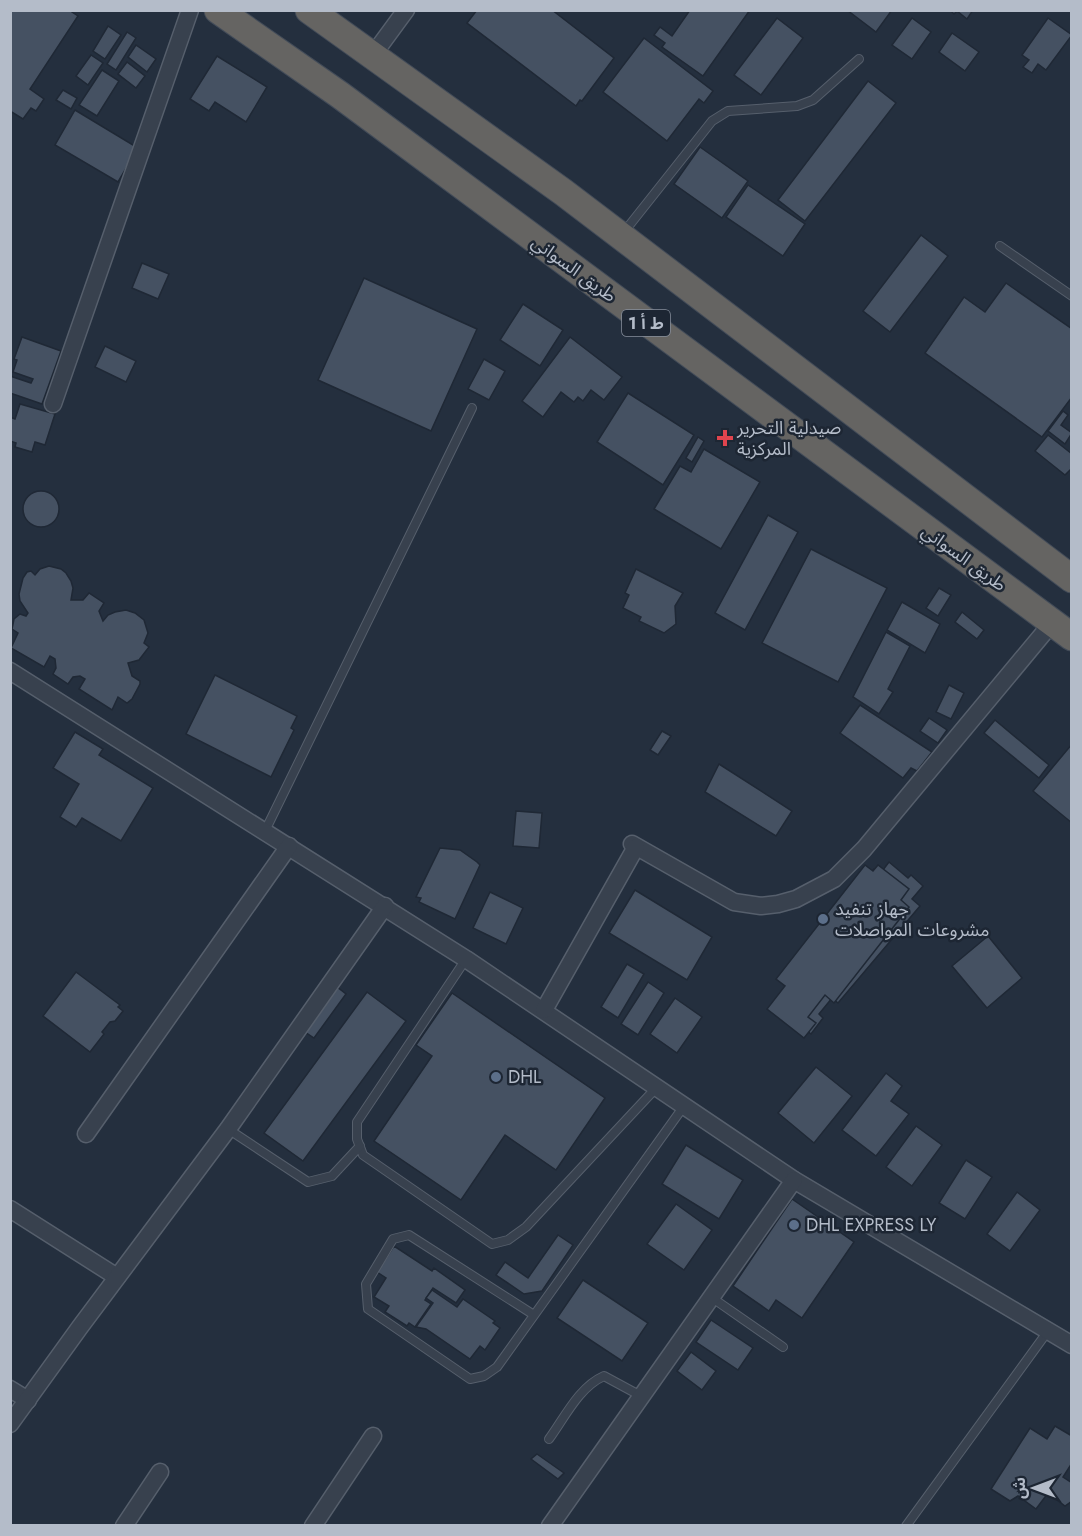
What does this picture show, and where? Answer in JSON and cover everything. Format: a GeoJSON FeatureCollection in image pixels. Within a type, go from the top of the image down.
{"type":"FeatureCollection","features":[{"type":"Feature","properties":{"kind":"highway","name":"طريق السواني"},"geometry":{"type":"LineString","coordinates":[[218,10],[340,95],[1062,630]]}},
{"type":"Feature","properties":{"kind":"highway"},"geometry":{"type":"LineString","coordinates":[[309,10],[620,236],[1071,579]]}},
{"type":"Feature","properties":{"kind":"street"},"geometry":{"type":"LineString","coordinates":[[53,404],[190,10]]}},
{"type":"Feature","properties":{"kind":"street"},"geometry":{"type":"LineString","coordinates":[[373,55],[406,10]]}},
{"type":"Feature","properties":{"kind":"street"},"geometry":{"type":"LineString","coordinates":[[544,1010],[634,846],[734,902],[761,906],[796,899],[834,879],[864,849],[1062,630]]}},
{"type":"Feature","properties":{"kind":"street"},"geometry":{"type":"LineString","coordinates":[[10,671],[385,906],[544,1010],[794,1180],[1071,1345]]}},
{"type":"Feature","properties":{"kind":"street"},"geometry":{"type":"LineString","coordinates":[[86,1134],[289,846]]}},
{"type":"Feature","properties":{"kind":"street"},"geometry":{"type":"LineString","coordinates":[[10,1424],[228,1129],[385,906]]}},
{"type":"Feature","properties":{"kind":"street"},"geometry":{"type":"LineString","coordinates":[[550,1526],[794,1180]]}},
{"type":"Feature","properties":{"kind":"street"},"geometry":{"type":"LineString","coordinates":[[10,1209],[117,1277]]}},
{"type":"Feature","properties":{"kind":"street"},"geometry":{"type":"LineString","coordinates":[[10,1389],[28,1400]]}},
{"type":"Feature","properties":{"kind":"street"},"geometry":{"type":"LineString","coordinates":[[313,1526],[373,1436]]}},
{"type":"Feature","properties":{"kind":"street"},"geometry":{"type":"LineString","coordinates":[[124,1526],[160,1472]]}},
{"type":"Feature","properties":{"kind":"lane"},"geometry":{"type":"LineString","coordinates":[[620,236],[712,121],[728,111],[797,106],[813,100],[859,59]]}},
{"type":"Feature","properties":{"kind":"lane"},"geometry":{"type":"LineString","coordinates":[[1000,246],[1071,296]]}},
{"type":"Feature","properties":{"kind":"lane"},"geometry":{"type":"LineString","coordinates":[[264,831],[472,408]]}},
{"type":"Feature","properties":{"kind":"lane"},"geometry":{"type":"LineString","coordinates":[[466,959],[357,1122],[357,1139],[363,1155],[492,1244],[508,1240],[526,1227],[657,1087]]}},
{"type":"Feature","properties":{"kind":"lane"},"geometry":{"type":"LineString","coordinates":[[534,1315],[409,1234],[393,1239],[366,1284],[368,1309],[470,1379],[484,1376],[497,1367],[684,1106]]}},
{"type":"Feature","properties":{"kind":"lane"},"geometry":{"type":"LineString","coordinates":[[228,1129],[308,1182],[332,1176],[360,1146]]}},
{"type":"Feature","properties":{"kind":"lane"},"geometry":{"type":"LineString","coordinates":[[711,1297],[783,1347]]}},
{"type":"Feature","properties":{"kind":"lane"},"geometry":{"type":"LineString","coordinates":[[906,1526],[1048,1331]]}},
{"type":"Feature","properties":{"kind":"lane"},"geometry":{"type":"LineString","coordinates":[[549,1439],[583,1391],[592,1382],[604,1376],[641,1396]]}},
{"type":"Feature","properties":{"kind":"building"},"geometry":{"type":"Polygon","coordinates":[[[10,10],[73,10],[72,12],[78,16],[30,89],[44,99],[36,111],[31,108],[23,119],[10,111],[10,10]]]}},
{"type":"Feature","properties":{"kind":"building"},"geometry":{"type":"Polygon","coordinates":[[[477,10],[552,10],[614,58],[576,106],[467,23],[477,10]]]}},
{"type":"Feature","properties":{"kind":"building"},"geometry":{"type":"Polygon","coordinates":[[[690,10],[750,10],[703,76],[662,47],[665,43],[654,35],[660,27],[672,36],[690,10]]]}},
{"type":"Feature","properties":{"kind":"building"},"geometry":{"type":"Polygon","coordinates":[[[847,10],[892,10],[876,32],[847,10]]]}},
{"type":"Feature","properties":{"kind":"building"},"geometry":{"type":"Polygon","coordinates":[[[950,10],[973,10],[967,19],[957,11],[954,14],[950,10]]]}},
{"type":"Feature","properties":{"kind":"building"},"geometry":{"type":"Polygon","coordinates":[[[777,18],[803,38],[761,95],[734,75],[777,18]]]}},
{"type":"Feature","properties":{"kind":"building"},"geometry":{"type":"Polygon","coordinates":[[[912,18],[931,32],[912,59],[892,45],[912,18]]]}},
{"type":"Feature","properties":{"kind":"building"},"geometry":{"type":"Polygon","coordinates":[[[1048,18],[1072,35],[1046,70],[1038,64],[1032,73],[1023,67],[1029,60],[1022,55],[1048,18]]]}},
{"type":"Feature","properties":{"kind":"building"},"geometry":{"type":"Polygon","coordinates":[[[108,26],[121,35],[105,59],[93,51],[108,26]]]}},
{"type":"Feature","properties":{"kind":"building"},"geometry":{"type":"Polygon","coordinates":[[[127,32],[136,38],[116,70],[107,64],[127,32]]]}},
{"type":"Feature","properties":{"kind":"building"},"geometry":{"type":"Polygon","coordinates":[[[952,33],[979,52],[965,71],[939,52],[952,33]]]}},
{"type":"Feature","properties":{"kind":"building"},"geometry":{"type":"Polygon","coordinates":[[[644,38],[713,91],[704,103],[699,99],[667,141],[603,92],[644,38]]]}},
{"type":"Feature","properties":{"kind":"building"},"geometry":{"type":"Polygon","coordinates":[[[136,45],[156,59],[147,72],[128,57],[136,45]]]}},
{"type":"Feature","properties":{"kind":"building"},"geometry":{"type":"Polygon","coordinates":[[[91,55],[103,63],[88,85],[76,76],[91,55]]]}},
{"type":"Feature","properties":{"kind":"building"},"geometry":{"type":"Polygon","coordinates":[[[217,56],[267,87],[246,122],[215,102],[209,111],[190,99],[217,56]]]}},
{"type":"Feature","properties":{"kind":"building"},"geometry":{"type":"Polygon","coordinates":[[[127,62],[145,76],[136,88],[118,74],[127,62]]]}},
{"type":"Feature","properties":{"kind":"building"},"geometry":{"type":"Polygon","coordinates":[[[102,70],[119,81],[97,116],[79,105],[102,70]]]}},
{"type":"Feature","properties":{"kind":"building"},"geometry":{"type":"Polygon","coordinates":[[[868,81],[896,103],[805,221],[778,200],[868,81]]]}},
{"type":"Feature","properties":{"kind":"building"},"geometry":{"type":"Polygon","coordinates":[[[63,90],[77,98],[71,109],[56,100],[63,90]]]}},
{"type":"Feature","properties":{"kind":"building"},"geometry":{"type":"Polygon","coordinates":[[[75,110],[138,148],[118,182],[55,145],[75,110]]]}},
{"type":"Feature","properties":{"kind":"building"},"geometry":{"type":"Polygon","coordinates":[[[700,147],[748,181],[722,218],[674,184],[700,147]]]}},
{"type":"Feature","properties":{"kind":"building"},"geometry":{"type":"Polygon","coordinates":[[[748,185],[805,224],[783,256],[726,217],[748,185]]]}},
{"type":"Feature","properties":{"kind":"building"},"geometry":{"type":"Polygon","coordinates":[[[921,235],[948,256],[890,332],[863,311],[921,235]]]}},
{"type":"Feature","properties":{"kind":"building"},"geometry":{"type":"Polygon","coordinates":[[[142,263],[169,274],[158,299],[132,288],[142,263]]]}},
{"type":"Feature","properties":{"kind":"building"},"geometry":{"type":"Polygon","coordinates":[[[364,278],[477,329],[431,431],[318,380],[364,278]]]}},
{"type":"Feature","properties":{"kind":"building"},"geometry":{"type":"Polygon","coordinates":[[[1006,283],[1072,329],[1072,397],[1042,437],[925,353],[964,297],[985,312],[1006,283]]]}},
{"type":"Feature","properties":{"kind":"building"},"geometry":{"type":"Polygon","coordinates":[[[523,304],[563,330],[540,366],[500,340],[523,304]]]}},
{"type":"Feature","properties":{"kind":"building"},"geometry":{"type":"Polygon","coordinates":[[[22,337],[61,351],[42,404],[10,393],[10,376],[31,383],[33,379],[13,372],[17,360],[14,359],[22,337]]]}},
{"type":"Feature","properties":{"kind":"building"},"geometry":{"type":"Polygon","coordinates":[[[570,337],[622,377],[604,400],[591,390],[583,401],[578,397],[574,402],[561,392],[543,417],[522,401],[570,337]]]}},
{"type":"Feature","properties":{"kind":"building"},"geometry":{"type":"Polygon","coordinates":[[[105,346],[136,361],[126,382],[95,367],[105,346]]]}},
{"type":"Feature","properties":{"kind":"building"},"geometry":{"type":"Polygon","coordinates":[[[484,359],[505,371],[489,400],[468,389],[484,359]]]}},
{"type":"Feature","properties":{"kind":"building"},"geometry":{"type":"Polygon","coordinates":[[[628,393],[694,435],[663,485],[597,442],[628,393]]]}},
{"type":"Feature","properties":{"kind":"building"},"geometry":{"type":"Polygon","coordinates":[[[20,404],[55,414],[45,445],[35,442],[32,452],[15,447],[16,443],[10,441],[10,417],[15,419],[20,404]]]}},
{"type":"Feature","properties":{"kind":"building"},"geometry":{"type":"Polygon","coordinates":[[[1063,411],[1068,415],[1061,425],[1072,433],[1065,444],[1048,431],[1063,411]]]}},
{"type":"Feature","properties":{"kind":"building"},"geometry":{"type":"Polygon","coordinates":[[[1048,435],[1072,454],[1072,468],[1065,475],[1035,451],[1048,435]]]}},
{"type":"Feature","properties":{"kind":"building"},"geometry":{"type":"Polygon","coordinates":[[[698,437],[704,441],[692,462],[686,458],[698,437]]]}},
{"type":"Feature","properties":{"kind":"building"},"geometry":{"type":"Polygon","coordinates":[[[704,449],[760,482],[721,549],[654,509],[680,466],[691,472],[704,449]]]}},
{"type":"Feature","properties":{"kind":"building"},"geometry":{"type":"Polygon","coordinates":[[[41,491],[53,497],[59,509],[53,521],[41,527],[29,521],[23,509],[29,497],[41,491]]]}},
{"type":"Feature","properties":{"kind":"building"},"geometry":{"type":"Polygon","coordinates":[[[768,515],[798,532],[745,630],[715,613],[768,515]]]}},
{"type":"Feature","properties":{"kind":"building"},"geometry":{"type":"Polygon","coordinates":[[[811,549],[887,588],[838,682],[762,643],[811,549]]]}},
{"type":"Feature","properties":{"kind":"building"},"geometry":{"type":"Polygon","coordinates":[[[49,566],[66,573],[73,588],[71,600],[83,600],[89,593],[104,603],[99,611],[103,621],[108,615],[126,610],[144,620],[148,633],[144,643],[149,647],[139,660],[128,663],[132,676],[140,681],[140,684],[132,699],[127,703],[118,697],[112,710],[79,689],[85,679],[80,676],[73,677],[68,684],[53,674],[56,668],[55,659],[50,656],[44,667],[11,648],[18,633],[12,629],[14,619],[20,614],[26,616],[28,613],[20,601],[19,594],[23,578],[27,572],[31,571],[35,575],[40,569],[49,566]]]}},
{"type":"Feature","properties":{"kind":"building"},"geometry":{"type":"Polygon","coordinates":[[[636,569],[683,593],[675,606],[676,624],[664,633],[639,621],[641,617],[623,608],[629,595],[625,593],[636,569]]]}},
{"type":"Feature","properties":{"kind":"building"},"geometry":{"type":"Polygon","coordinates":[[[939,588],[951,595],[938,616],[926,608],[939,588]]]}},
{"type":"Feature","properties":{"kind":"building"},"geometry":{"type":"Polygon","coordinates":[[[902,602],[940,624],[925,653],[887,630],[902,602]]]}},
{"type":"Feature","properties":{"kind":"building"},"geometry":{"type":"Polygon","coordinates":[[[962,612],[984,630],[977,639],[955,622],[962,612]]]}},
{"type":"Feature","properties":{"kind":"building"},"geometry":{"type":"Polygon","coordinates":[[[886,632],[910,646],[888,689],[893,692],[879,714],[853,697],[886,632]]]}},
{"type":"Feature","properties":{"kind":"building"},"geometry":{"type":"Polygon","coordinates":[[[215,675],[297,716],[291,728],[294,730],[271,777],[186,734],[215,675]]]}},
{"type":"Feature","properties":{"kind":"building"},"geometry":{"type":"Polygon","coordinates":[[[949,685],[964,693],[951,719],[936,712],[949,685]]]}},
{"type":"Feature","properties":{"kind":"building"},"geometry":{"type":"Polygon","coordinates":[[[860,705],[932,752],[917,771],[911,768],[903,778],[840,733],[860,705]]]}},
{"type":"Feature","properties":{"kind":"building"},"geometry":{"type":"Polygon","coordinates":[[[929,718],[947,730],[938,743],[920,731],[929,718]]]}},
{"type":"Feature","properties":{"kind":"building"},"geometry":{"type":"Polygon","coordinates":[[[995,720],[1049,765],[1039,778],[984,733],[995,720]]]}},
{"type":"Feature","properties":{"kind":"building"},"geometry":{"type":"Polygon","coordinates":[[[662,731],[671,736],[658,755],[650,750],[662,731]]]}},
{"type":"Feature","properties":{"kind":"building"},"geometry":{"type":"Polygon","coordinates":[[[75,732],[103,749],[99,755],[153,788],[121,841],[82,818],[76,827],[60,817],[79,784],[53,768],[75,732]]]}},
{"type":"Feature","properties":{"kind":"building"},"geometry":{"type":"Polygon","coordinates":[[[1072,744],[1072,823],[1033,791],[1072,744]]]}},
{"type":"Feature","properties":{"kind":"building"},"geometry":{"type":"Polygon","coordinates":[[[719,764],[792,811],[776,836],[705,792],[719,764]]]}},
{"type":"Feature","properties":{"kind":"building"},"geometry":{"type":"Polygon","coordinates":[[[516,811],[542,813],[539,848],[513,846],[516,811]]]}},
{"type":"Feature","properties":{"kind":"building"},"geometry":{"type":"Polygon","coordinates":[[[440,848],[460,850],[480,865],[455,919],[419,902],[421,898],[416,897],[440,848]]]}},
{"type":"Feature","properties":{"kind":"building"},"geometry":{"type":"Polygon","coordinates":[[[889,862],[908,878],[911,875],[923,886],[912,899],[920,906],[838,1003],[832,998],[819,1014],[823,1018],[811,1034],[779,1008],[799,984],[790,977],[831,929],[824,924],[841,904],[843,906],[874,869],[880,874],[889,862]]]}},
{"type":"Feature","properties":{"kind":"building"},"geometry":{"type":"Polygon","coordinates":[[[865,865],[873,871],[878,865],[909,889],[901,900],[909,907],[834,1003],[825,995],[808,1017],[816,1023],[804,1038],[767,1009],[785,986],[776,979],[865,865]]]}},
{"type":"Feature","properties":{"kind":"building"},"geometry":{"type":"Polygon","coordinates":[[[635,890],[712,937],[687,980],[609,933],[635,890]]]}},
{"type":"Feature","properties":{"kind":"building"},"geometry":{"type":"Polygon","coordinates":[[[490,892],[523,908],[506,944],[473,928],[490,892]]]}},
{"type":"Feature","properties":{"kind":"building"},"geometry":{"type":"Polygon","coordinates":[[[988,936],[1022,978],[987,1008],[952,966],[988,936]]]}},
{"type":"Feature","properties":{"kind":"building"},"geometry":{"type":"Polygon","coordinates":[[[627,964],[644,974],[618,1018],[601,1007],[627,964]]]}},
{"type":"Feature","properties":{"kind":"building"},"geometry":{"type":"Polygon","coordinates":[[[76,972],[120,1005],[118,1007],[123,1011],[115,1021],[110,1022],[90,1052],[43,1016],[76,972]]]}},
{"type":"Feature","properties":{"kind":"building"},"geometry":{"type":"Polygon","coordinates":[[[648,982],[664,993],[638,1035],[621,1024],[648,982]]]}},
{"type":"Feature","properties":{"kind":"building"},"geometry":{"type":"Polygon","coordinates":[[[337,987],[346,994],[314,1038],[305,1032],[337,987]]]}},
{"type":"Feature","properties":{"kind":"building"},"geometry":{"type":"Polygon","coordinates":[[[367,992],[406,1021],[303,1161],[264,1133],[367,992]]]}},
{"type":"Feature","properties":{"kind":"building","name":"DHL"},"geometry":{"type":"Polygon","coordinates":[[[452,993],[605,1098],[556,1170],[505,1135],[461,1200],[374,1141],[432,1056],[416,1045],[452,993]]]}},
{"type":"Feature","properties":{"kind":"building"},"geometry":{"type":"Polygon","coordinates":[[[675,998],[702,1017],[677,1053],[650,1034],[675,998]]]}},
{"type":"Feature","properties":{"kind":"building"},"geometry":{"type":"Polygon","coordinates":[[[816,1067],[852,1096],[814,1143],[778,1113],[816,1067]]]}},
{"type":"Feature","properties":{"kind":"building"},"geometry":{"type":"Polygon","coordinates":[[[886,1073],[902,1086],[891,1101],[909,1114],[876,1156],[842,1130],[886,1073]]]}},
{"type":"Feature","properties":{"kind":"building"},"geometry":{"type":"Polygon","coordinates":[[[916,1126],[942,1145],[912,1186],[886,1167],[916,1126]]]}},
{"type":"Feature","properties":{"kind":"building"},"geometry":{"type":"Polygon","coordinates":[[[686,1145],[743,1180],[719,1219],[662,1184],[686,1145]]]}},
{"type":"Feature","properties":{"kind":"building"},"geometry":{"type":"Polygon","coordinates":[[[966,1160],[992,1177],[965,1219],[939,1203],[966,1160]]]}},
{"type":"Feature","properties":{"kind":"building"},"geometry":{"type":"Polygon","coordinates":[[[1017,1192],[1040,1210],[1010,1251],[987,1234],[1017,1192]]]}},
{"type":"Feature","properties":{"kind":"building"},"geometry":{"type":"Polygon","coordinates":[[[792,1199],[854,1242],[802,1318],[776,1300],[769,1311],[733,1286],[792,1199]]]}},
{"type":"Feature","properties":{"kind":"building"},"geometry":{"type":"Polygon","coordinates":[[[676,1204],[712,1230],[684,1270],[647,1244],[676,1204]]]}},
{"type":"Feature","properties":{"kind":"building"},"geometry":{"type":"Polygon","coordinates":[[[558,1235],[573,1245],[542,1291],[524,1294],[496,1275],[505,1262],[528,1278],[558,1235]]]}},
{"type":"Feature","properties":{"kind":"building"},"geometry":{"type":"Polygon","coordinates":[[[394,1246],[432,1271],[434,1268],[465,1290],[456,1303],[433,1288],[425,1300],[431,1304],[415,1327],[409,1323],[407,1326],[385,1312],[389,1306],[374,1297],[386,1278],[377,1272],[394,1246]]]}},
{"type":"Feature","properties":{"kind":"building"},"geometry":{"type":"Polygon","coordinates":[[[583,1280],[648,1323],[622,1361],[557,1318],[583,1280]]]}},
{"type":"Feature","properties":{"kind":"building"},"geometry":{"type":"Polygon","coordinates":[[[432,1290],[457,1307],[463,1299],[495,1321],[493,1323],[500,1328],[485,1350],[480,1346],[470,1359],[426,1329],[416,1327],[433,1303],[426,1298],[432,1290]]]}},
{"type":"Feature","properties":{"kind":"building"},"geometry":{"type":"Polygon","coordinates":[[[711,1320],[753,1348],[738,1370],[696,1342],[711,1320]]]}},
{"type":"Feature","properties":{"kind":"building"},"geometry":{"type":"Polygon","coordinates":[[[691,1352],[716,1371],[702,1390],[677,1371],[691,1352]]]}},
{"type":"Feature","properties":{"kind":"building"},"geometry":{"type":"Polygon","coordinates":[[[1055,1426],[1072,1436],[1072,1463],[1063,1477],[1072,1483],[1072,1501],[1065,1506],[1048,1493],[1036,1509],[1018,1496],[1010,1501],[991,1489],[1030,1428],[1047,1439],[1055,1426]]]}},
{"type":"Feature","properties":{"kind":"building"},"geometry":{"type":"Polygon","coordinates":[[[537,1454],[564,1473],[558,1479],[531,1459],[537,1454]]]}},
{"type":"Feature","properties":{"kind":"place","name":"صيدلية التحرير المركزية"},"geometry":{"type":"Point","coordinates":[725,438]}},
{"type":"Feature","properties":{"kind":"place","name":"جهاز تنفيد مشروعات المواصلات"},"geometry":{"type":"Point","coordinates":[823,919]}},
{"type":"Feature","properties":{"kind":"place","name":"DHL"},"geometry":{"type":"Point","coordinates":[496,1077]}},
{"type":"Feature","properties":{"kind":"place","name":"DHL EXPRESS LY"},"geometry":{"type":"Point","coordinates":[794,1225]}}]}
